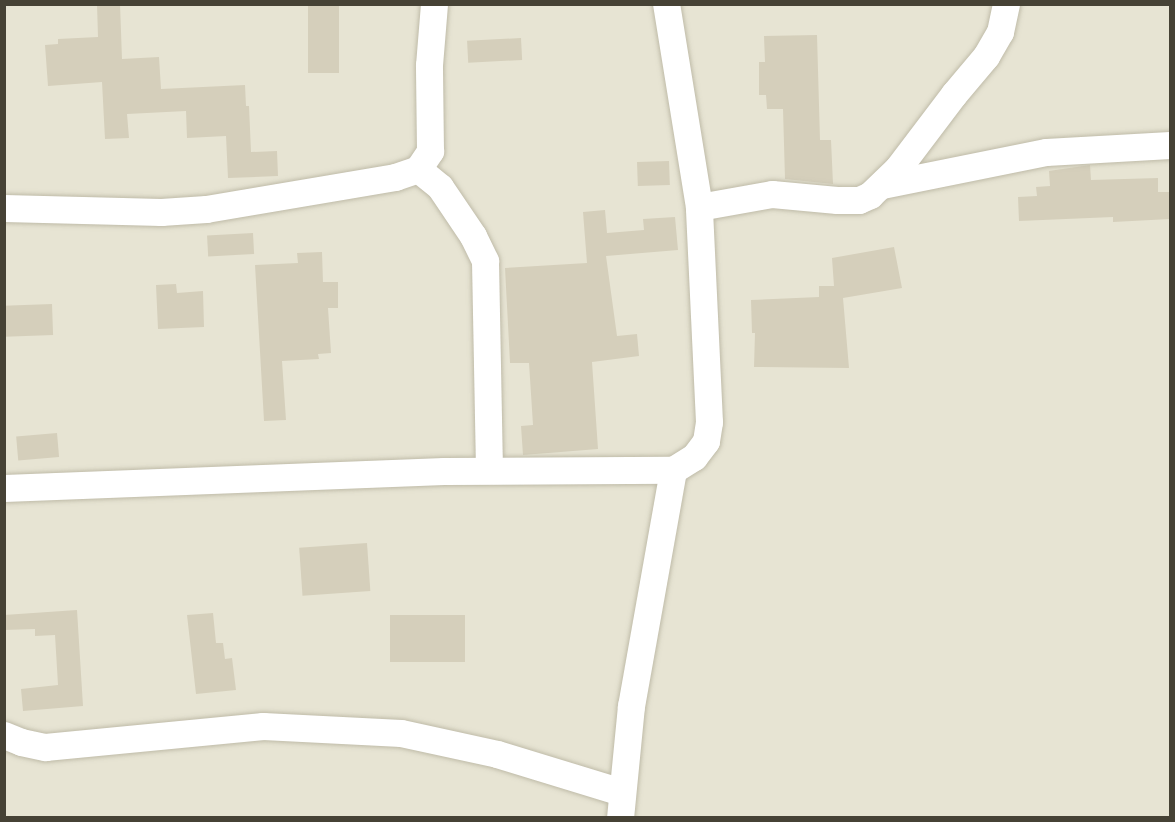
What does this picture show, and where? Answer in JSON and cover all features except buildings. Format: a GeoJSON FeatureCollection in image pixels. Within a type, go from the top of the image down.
{"type":"FeatureCollection","features":[{"type":"Feature","properties":{"kind":"street"},"geometry":{"type":"LineString","coordinates":[[4,208],[161,212],[206,209],[395,177],[418,170],[430,151],[429,65],[434,4]]}},
{"type":"Feature","properties":{"kind":"street"},"geometry":{"type":"LineString","coordinates":[[4,488],[489,470],[672,470],[694,457],[706,441],[709,422],[699,207],[666,4]]}},
{"type":"Feature","properties":{"kind":"street"},"geometry":{"type":"LineString","coordinates":[[699,207],[772,194],[859,200],[882,185],[986,56],[1000,32],[1006,4]]}},
{"type":"Feature","properties":{"kind":"street"},"geometry":{"type":"LineString","coordinates":[[882,185],[1046,152],[1170,145]]}},
{"type":"Feature","properties":{"kind":"street"},"geometry":{"type":"LineString","coordinates":[[418,170],[440,187],[473,236],[485,261],[489,470]]}},
{"type":"Feature","properties":{"kind":"street"},"geometry":{"type":"LineString","coordinates":[[4,735],[21,742],[45,747],[263,726],[401,733],[497,754],[621,805],[631,706],[672,470]]}},
{"type":"Feature","properties":{"kind":"shaded area"},"geometry":{"type":"Polygon","coordinates":[[[5,5],[1170,5],[1170,817],[5,817],[5,5]]]}}]}
